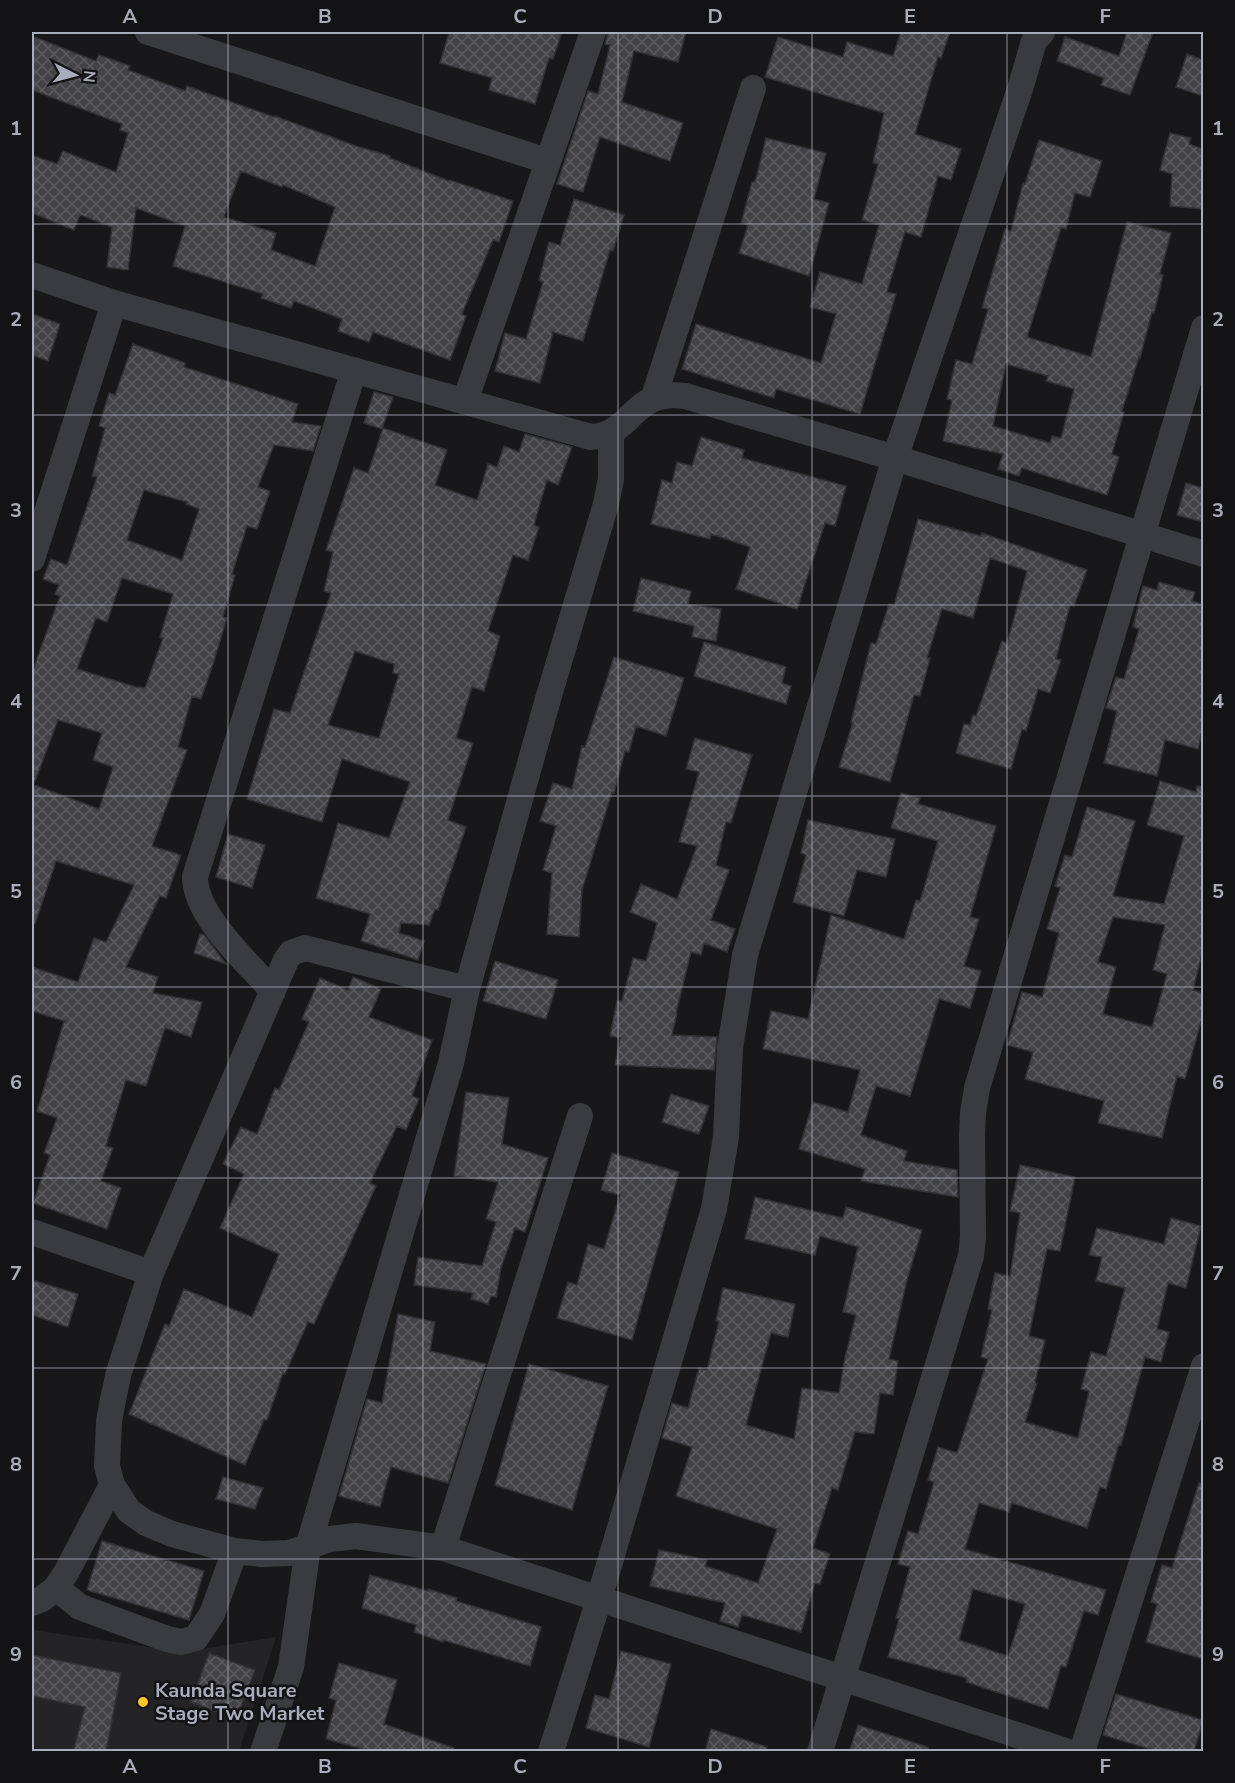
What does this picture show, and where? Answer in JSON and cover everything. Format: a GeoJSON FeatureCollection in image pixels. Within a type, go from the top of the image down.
{"type":"FeatureCollection","features":[{"type":"Feature","properties":{"kind":"street"},"geometry":{"type":"LineString","coordinates":[[148,32],[547,161]]}},
{"type":"Feature","properties":{"kind":"street"},"geometry":{"type":"LineString","coordinates":[[465,402],[592,32]]}},
{"type":"Feature","properties":{"kind":"street"},"geometry":{"type":"LineString","coordinates":[[551,1752],[599,1599],[714,1209],[726,1137],[730,1048],[745,956],[895,458],[1020,89],[1034,41],[1042,32]]}},
{"type":"Feature","properties":{"kind":"street"},"geometry":{"type":"LineString","coordinates":[[654,397],[753,88]]}},
{"type":"Feature","properties":{"kind":"street"},"geometry":{"type":"LineString","coordinates":[[32,275],[114,303],[591,437],[611,434],[646,401],[654,397],[670,394],[685,396],[895,458],[1203,554]]}},
{"type":"Feature","properties":{"kind":"street"},"geometry":{"type":"LineString","coordinates":[[32,559],[114,303]]}},
{"type":"Feature","properties":{"kind":"street"},"geometry":{"type":"LineString","coordinates":[[820,1752],[971,1256],[973,1237],[972,1125],[977,1088],[1203,328]]}},
{"type":"Feature","properties":{"kind":"street"},"geometry":{"type":"LineString","coordinates":[[273,992],[209,919],[198,898],[195,877],[354,370]]}},
{"type":"Feature","properties":{"kind":"street"},"geometry":{"type":"LineString","coordinates":[[263,1752],[291,1666],[308,1547],[451,1063],[467,989],[548,699],[606,504],[611,479],[611,434]]}},
{"type":"Feature","properties":{"kind":"street"},"geometry":{"type":"LineString","coordinates":[[467,989],[305,948],[291,953],[151,1274],[119,1372],[109,1422],[107,1466],[112,1485],[129,1511],[146,1523],[172,1534],[235,1551],[262,1554],[289,1553],[330,1539],[356,1536],[443,1548],[1069,1752]]}},
{"type":"Feature","properties":{"kind":"street"},"geometry":{"type":"LineString","coordinates":[[443,1548],[580,1116]]}},
{"type":"Feature","properties":{"kind":"street"},"geometry":{"type":"LineString","coordinates":[[32,1232],[151,1274]]}},
{"type":"Feature","properties":{"kind":"street"},"geometry":{"type":"LineString","coordinates":[[1082,1752],[1203,1366]]}},
{"type":"Feature","properties":{"kind":"street"},"geometry":{"type":"LineString","coordinates":[[32,1603],[42,1599],[56,1588],[112,1485]]}},
{"type":"Feature","properties":{"kind":"street"},"geometry":{"type":"LineString","coordinates":[[56,1588],[80,1607],[181,1642],[196,1638],[212,1614],[235,1551]]}},
{"type":"Feature","properties":{"kind":"shaded area","name":"Kaunda Square Stage Two Market"},"geometry":{"type":"Polygon","coordinates":[[[32,1630],[184,1652],[276,1637],[239,1751],[32,1752],[32,1630]]]}},
{"type":"Feature","properties":{"kind":"building"},"geometry":{"type":"Polygon","coordinates":[[[449,32],[562,32],[553,59],[549,58],[535,104],[489,90],[492,78],[440,63],[449,32]]]}},
{"type":"Feature","properties":{"kind":"building"},"geometry":{"type":"Polygon","coordinates":[[[608,32],[686,32],[678,62],[634,51],[622,102],[683,123],[670,161],[600,137],[583,192],[557,184],[588,91],[598,94],[610,45],[605,44],[608,32]]]}},
{"type":"Feature","properties":{"kind":"building"},"geometry":{"type":"Polygon","coordinates":[[[901,32],[950,32],[941,58],[938,57],[915,134],[961,149],[951,180],[938,176],[921,237],[905,232],[887,292],[896,294],[860,414],[776,389],[774,398],[682,369],[696,324],[821,363],[836,314],[810,307],[820,272],[862,284],[879,225],[862,220],[878,164],[873,163],[884,113],[765,77],[778,37],[843,57],[847,42],[893,56],[901,32]]]}},
{"type":"Feature","properties":{"kind":"building"},"geometry":{"type":"Polygon","coordinates":[[[1127,32],[1153,32],[1130,95],[1101,85],[1104,78],[1057,61],[1065,37],[1119,56],[1127,32]]]}},
{"type":"Feature","properties":{"kind":"building"},"geometry":{"type":"Polygon","coordinates":[[[32,36],[96,61],[99,55],[130,66],[128,70],[185,91],[187,86],[390,156],[390,158],[449,181],[513,201],[499,242],[493,240],[462,314],[466,316],[450,360],[373,332],[369,342],[338,331],[342,319],[294,301],[291,308],[261,298],[263,294],[173,266],[185,226],[136,208],[128,270],[107,267],[112,227],[80,215],[74,230],[32,213],[32,155],[57,164],[63,151],[116,172],[128,133],[120,130],[122,124],[32,90],[32,36]],[[241,171],[224,217],[276,233],[271,250],[315,266],[335,207],[283,185],[282,187],[241,171]]]}},
{"type":"Feature","properties":{"kind":"building"},"geometry":{"type":"Polygon","coordinates":[[[1187,54],[1203,60],[1203,96],[1176,87],[1187,54]]]}},
{"type":"Feature","properties":{"kind":"building"},"geometry":{"type":"Polygon","coordinates":[[[1170,133],[1191,138],[1189,144],[1203,149],[1203,209],[1170,206],[1172,174],[1160,170],[1170,133]]]}},
{"type":"Feature","properties":{"kind":"building"},"geometry":{"type":"Polygon","coordinates":[[[766,138],[826,153],[814,199],[829,203],[809,276],[739,253],[748,225],[741,223],[752,182],[755,182],[766,138]]]}},
{"type":"Feature","properties":{"kind":"building"},"geometry":{"type":"Polygon","coordinates":[[[1039,140],[1102,161],[1090,197],[1075,193],[1066,229],[1061,228],[1027,337],[1091,357],[1127,222],[1171,233],[1160,274],[1163,275],[1154,313],[1152,312],[1140,358],[1122,411],[1124,412],[1112,454],[1119,457],[1107,495],[1022,468],[1019,476],[998,469],[1003,454],[943,441],[952,400],[947,399],[956,360],[972,364],[988,309],[982,308],[1005,229],[1011,231],[1023,183],[1025,184],[1039,140]],[[1006,364],[993,426],[1050,443],[1052,436],[1061,438],[1074,389],[1046,381],[1048,376],[1006,364]]]}},
{"type":"Feature","properties":{"kind":"building"},"geometry":{"type":"Polygon","coordinates":[[[574,199],[624,215],[613,251],[610,250],[583,341],[553,332],[540,383],[495,371],[505,333],[526,339],[543,282],[539,280],[549,242],[560,245],[574,199]]]}},
{"type":"Feature","properties":{"kind":"building"},"geometry":{"type":"Polygon","coordinates":[[[32,314],[60,324],[48,361],[32,355],[32,314]]]}},
{"type":"Feature","properties":{"kind":"building"},"geometry":{"type":"Polygon","coordinates":[[[133,344],[185,363],[184,367],[298,404],[292,422],[321,426],[313,451],[274,445],[258,487],[270,491],[257,529],[247,526],[232,574],[235,575],[223,617],[227,618],[213,664],[201,699],[192,696],[178,747],[187,750],[152,846],[181,855],[166,898],[160,896],[126,967],[158,977],[153,993],[202,1002],[191,1037],[165,1028],[146,1086],[126,1080],[106,1146],[113,1148],[101,1181],[121,1188],[107,1229],[33,1203],[50,1155],[44,1153],[57,1118],[37,1111],[64,1021],[32,1011],[32,967],[78,982],[94,938],[106,942],[134,885],[56,861],[35,924],[32,923],[32,784],[32,672],[60,596],[55,594],[59,585],[43,579],[51,559],[67,565],[97,477],[92,476],[105,428],[99,426],[109,393],[115,395],[133,344]],[[144,490],[127,540],[182,560],[199,509],[186,504],[187,502],[144,490]],[[122,578],[107,622],[96,618],[77,669],[145,688],[163,638],[160,637],[173,594],[122,578]],[[58,720],[34,784],[32,784],[99,809],[113,767],[93,760],[102,733],[58,720]]]}},
{"type":"Feature","properties":{"kind":"building"},"geometry":{"type":"Polygon","coordinates":[[[374,392],[393,397],[382,429],[364,423],[374,392]]]}},
{"type":"Feature","properties":{"kind":"building"},"geometry":{"type":"Polygon","coordinates":[[[383,428],[447,450],[435,485],[477,500],[488,464],[497,467],[504,446],[519,452],[525,434],[572,447],[558,485],[547,480],[534,525],[539,527],[528,560],[513,555],[488,631],[500,636],[484,691],[472,687],[456,738],[473,743],[448,820],[466,827],[438,910],[435,909],[429,925],[401,923],[399,933],[424,941],[418,960],[361,941],[370,914],[316,898],[338,823],[389,838],[410,782],[342,759],[322,822],[247,799],[274,709],[290,713],[331,593],[324,591],[333,552],[326,550],[354,468],[368,473],[383,428]],[[355,651],[328,725],[379,738],[399,674],[393,673],[394,664],[355,651]]]}},
{"type":"Feature","properties":{"kind":"building"},"geometry":{"type":"Polygon","coordinates":[[[701,437],[744,450],[742,458],[846,486],[835,526],[825,523],[797,609],[736,589],[750,547],[711,534],[710,539],[651,524],[662,480],[672,483],[677,462],[692,466],[701,437]]]}},
{"type":"Feature","properties":{"kind":"building"},"geometry":{"type":"Polygon","coordinates":[[[1186,483],[1203,488],[1203,522],[1177,515],[1186,483]]]}},
{"type":"Feature","properties":{"kind":"building"},"geometry":{"type":"Polygon","coordinates":[[[918,519],[981,536],[982,533],[1087,570],[1074,606],[1070,605],[1056,659],[1061,660],[1050,693],[1038,689],[1026,731],[1022,729],[1011,769],[956,753],[964,724],[970,725],[973,715],[976,716],[1002,641],[1007,643],[1027,571],[990,558],[973,618],[942,609],[927,658],[930,658],[920,696],[914,695],[890,782],[839,767],[853,722],[851,722],[871,643],[876,644],[889,604],[894,605],[918,519]]]}},
{"type":"Feature","properties":{"kind":"building"},"geometry":{"type":"Polygon","coordinates":[[[641,578],[691,591],[688,604],[721,609],[716,641],[692,637],[694,626],[633,611],[641,578]]]}},
{"type":"Feature","properties":{"kind":"building"},"geometry":{"type":"Polygon","coordinates":[[[1159,582],[1195,592],[1192,601],[1203,604],[1203,728],[1198,749],[1165,740],[1157,776],[1104,763],[1117,711],[1106,708],[1116,677],[1124,679],[1139,629],[1133,627],[1143,586],[1157,590],[1159,582]]]}},
{"type":"Feature","properties":{"kind":"building"},"geometry":{"type":"Polygon","coordinates":[[[704,642],[786,667],[782,683],[791,686],[786,704],[694,676],[704,642]]]}},
{"type":"Feature","properties":{"kind":"building"},"geometry":{"type":"Polygon","coordinates":[[[614,657],[684,678],[666,736],[636,726],[629,752],[625,751],[614,793],[612,792],[582,890],[579,937],[547,934],[552,873],[543,870],[556,826],[540,821],[553,783],[572,789],[582,746],[585,747],[614,657]]]}},
{"type":"Feature","properties":{"kind":"building"},"geometry":{"type":"Polygon","coordinates":[[[695,738],[752,755],[731,823],[726,822],[716,865],[729,870],[711,920],[735,929],[727,952],[704,943],[701,955],[691,952],[672,1035],[717,1037],[714,1070],[615,1065],[620,1038],[610,1036],[617,1001],[622,1001],[633,958],[646,961],[657,923],[630,912],[641,884],[677,899],[697,846],[679,842],[699,772],[686,769],[695,738]]]}},
{"type":"Feature","properties":{"kind":"building"},"geometry":{"type":"Polygon","coordinates":[[[1160,781],[1196,792],[1197,786],[1203,787],[1203,950],[1193,990],[1203,993],[1203,1015],[1185,1079],[1177,1076],[1162,1138],[1098,1123],[1104,1101],[1025,1079],[1033,1052],[1007,1045],[1022,992],[1042,997],[1059,933],[1047,929],[1060,888],[1055,886],[1065,855],[1072,857],[1087,807],[1135,821],[1113,896],[1164,904],[1184,836],[1147,825],[1160,781]],[[1113,917],[1098,962],[1116,967],[1103,1014],[1152,1027],[1167,974],[1153,970],[1165,925],[1113,917]]]}},
{"type":"Feature","properties":{"kind":"building"},"geometry":{"type":"Polygon","coordinates":[[[901,793],[920,798],[918,804],[996,826],[970,917],[979,919],[964,966],[981,971],[970,1008],[939,999],[910,1096],[876,1086],[861,1135],[907,1151],[904,1161],[957,1170],[958,1197],[861,1181],[865,1169],[799,1149],[813,1102],[848,1112],[860,1070],[763,1049],[771,1011],[808,1019],[831,915],[904,939],[916,900],[920,901],[938,841],[891,828],[901,793]]]}},
{"type":"Feature","properties":{"kind":"building"},"geometry":{"type":"Polygon","coordinates":[[[808,820],[895,839],[886,877],[857,870],[844,916],[793,902],[806,855],[801,853],[808,820]]]}},
{"type":"Feature","properties":{"kind":"building"},"geometry":{"type":"Polygon","coordinates":[[[228,834],[265,845],[252,888],[216,877],[228,834]]]}},
{"type":"Feature","properties":{"kind":"building"},"geometry":{"type":"Polygon","coordinates":[[[200,934],[204,935],[226,964],[194,953],[200,934]]]}},
{"type":"Feature","properties":{"kind":"building"},"geometry":{"type":"Polygon","coordinates":[[[495,961],[558,980],[546,1019],[483,1001],[495,961]]]}},
{"type":"Feature","properties":{"kind":"building"},"geometry":{"type":"Polygon","coordinates":[[[353,977],[381,989],[369,1017],[432,1040],[412,1096],[419,1099],[406,1130],[397,1126],[370,1183],[376,1186],[314,1324],[308,1322],[285,1374],[283,1373],[267,1420],[264,1420],[245,1465],[129,1414],[165,1324],[169,1326],[184,1289],[252,1317],[279,1254],[220,1228],[244,1174],[223,1164],[241,1127],[257,1134],[275,1088],[279,1090],[309,1022],[302,1019],[320,978],[348,990],[353,977]]]}},
{"type":"Feature","properties":{"kind":"building"},"geometry":{"type":"Polygon","coordinates":[[[466,1092],[509,1098],[502,1144],[548,1158],[525,1232],[515,1228],[501,1268],[496,1297],[491,1296],[488,1304],[471,1299],[473,1293],[414,1285],[418,1257],[482,1266],[496,1222],[486,1219],[498,1182],[454,1176],[466,1092]]]}},
{"type":"Feature","properties":{"kind":"building"},"geometry":{"type":"Polygon","coordinates":[[[671,1094],[709,1106],[699,1134],[662,1122],[671,1094]]]}},
{"type":"Feature","properties":{"kind":"building"},"geometry":{"type":"Polygon","coordinates":[[[612,1153],[679,1172],[632,1340],[557,1318],[568,1282],[577,1285],[588,1244],[604,1249],[620,1195],[601,1190],[612,1153]]]}},
{"type":"Feature","properties":{"kind":"building"},"geometry":{"type":"Polygon","coordinates":[[[1020,1165],[1075,1177],[1060,1251],[1047,1249],[1029,1336],[1045,1340],[1035,1383],[1037,1383],[1025,1422],[1078,1438],[1089,1391],[1081,1389],[1091,1352],[1106,1356],[1125,1288],[1096,1281],[1102,1257],[1089,1255],[1097,1228],[1164,1244],[1171,1218],[1201,1226],[1186,1288],[1168,1283],[1157,1329],[1169,1332],[1161,1362],[1145,1357],[1121,1445],[1119,1444],[1106,1489],[1100,1487],[1087,1528],[1012,1503],[1009,1512],[979,1503],[965,1549],[1106,1590],[1098,1615],[1084,1611],[1066,1667],[1061,1666],[1048,1709],[966,1682],[967,1678],[888,1657],[910,1567],[898,1564],[908,1531],[918,1534],[934,1482],[928,1480],[938,1447],[957,1453],[988,1359],[981,1357],[992,1310],[988,1309],[995,1273],[1010,1276],[1020,1213],[1010,1211],[1020,1165]],[[973,1589],[959,1640],[1008,1656],[1025,1604],[973,1589]]]}},
{"type":"Feature","properties":{"kind":"building"},"geometry":{"type":"Polygon","coordinates":[[[755,1197],[843,1218],[846,1207],[922,1230],[907,1280],[889,1359],[898,1361],[893,1395],[880,1393],[874,1434],[855,1432],[838,1490],[832,1488],[813,1548],[830,1554],[820,1584],[815,1583],[801,1632],[742,1615],[738,1627],[720,1621],[725,1603],[650,1586],[659,1550],[707,1560],[705,1566],[758,1583],[777,1529],[676,1496],[692,1447],[662,1438],[672,1403],[688,1408],[699,1368],[707,1370],[719,1321],[716,1321],[723,1288],[795,1304],[788,1337],[771,1333],[746,1425],[794,1439],[802,1388],[839,1393],[845,1357],[856,1315],[843,1312],[858,1247],[820,1236],[815,1255],[745,1239],[755,1197]]]}},
{"type":"Feature","properties":{"kind":"building"},"geometry":{"type":"Polygon","coordinates":[[[32,1280],[78,1294],[68,1327],[32,1315],[32,1280]]]}},
{"type":"Feature","properties":{"kind":"building"},"geometry":{"type":"Polygon","coordinates":[[[398,1314],[435,1322],[430,1351],[486,1364],[448,1483],[391,1467],[380,1507],[339,1496],[367,1399],[382,1403],[398,1314]]]}},
{"type":"Feature","properties":{"kind":"building"},"geometry":{"type":"Polygon","coordinates":[[[529,1364],[608,1386],[572,1510],[495,1485],[529,1364]]]}},
{"type":"Feature","properties":{"kind":"building"},"geometry":{"type":"Polygon","coordinates":[[[223,1477],[263,1488],[255,1509],[216,1499],[223,1477]]]}},
{"type":"Feature","properties":{"kind":"building"},"geometry":{"type":"Polygon","coordinates":[[[1199,1483],[1203,1484],[1203,1659],[1146,1642],[1157,1604],[1151,1602],[1162,1565],[1172,1568],[1199,1483]]]}},
{"type":"Feature","properties":{"kind":"building"},"geometry":{"type":"Polygon","coordinates":[[[102,1541],[204,1571],[189,1620],[87,1590],[102,1541]]]}},
{"type":"Feature","properties":{"kind":"building"},"geometry":{"type":"Polygon","coordinates":[[[370,1575],[428,1591],[428,1589],[457,1598],[456,1601],[541,1627],[530,1666],[414,1632],[416,1625],[362,1608],[370,1575]]]}},
{"type":"Feature","properties":{"kind":"building"},"geometry":{"type":"Polygon","coordinates":[[[621,1651],[671,1664],[649,1747],[586,1728],[595,1695],[609,1699],[621,1651]]]}},
{"type":"Feature","properties":{"kind":"building"},"geometry":{"type":"Polygon","coordinates":[[[209,1653],[255,1670],[236,1719],[191,1702],[209,1653]]]}},
{"type":"Feature","properties":{"kind":"building"},"geometry":{"type":"Polygon","coordinates":[[[32,1655],[121,1673],[106,1752],[73,1752],[85,1707],[32,1696],[32,1655]]]}},
{"type":"Feature","properties":{"kind":"building"},"geometry":{"type":"Polygon","coordinates":[[[339,1663],[397,1680],[384,1724],[454,1748],[453,1752],[374,1752],[326,1739],[336,1700],[329,1698],[339,1663]]]}},
{"type":"Feature","properties":{"kind":"building"},"geometry":{"type":"Polygon","coordinates":[[[1116,1694],[1203,1720],[1194,1752],[1160,1752],[1103,1735],[1116,1694]]]}},
{"type":"Feature","properties":{"kind":"building"},"geometry":{"type":"Polygon","coordinates":[[[858,1725],[928,1747],[928,1752],[849,1752],[858,1725]]]}},
{"type":"Feature","properties":{"kind":"building"},"geometry":{"type":"Polygon","coordinates":[[[711,1729],[767,1747],[767,1752],[705,1752],[711,1729]]]}},
{"type":"Feature","properties":{"kind":"place","name":"Kaunda Square Stage Two Market"},"geometry":{"type":"Point","coordinates":[143,1702]}}]}
